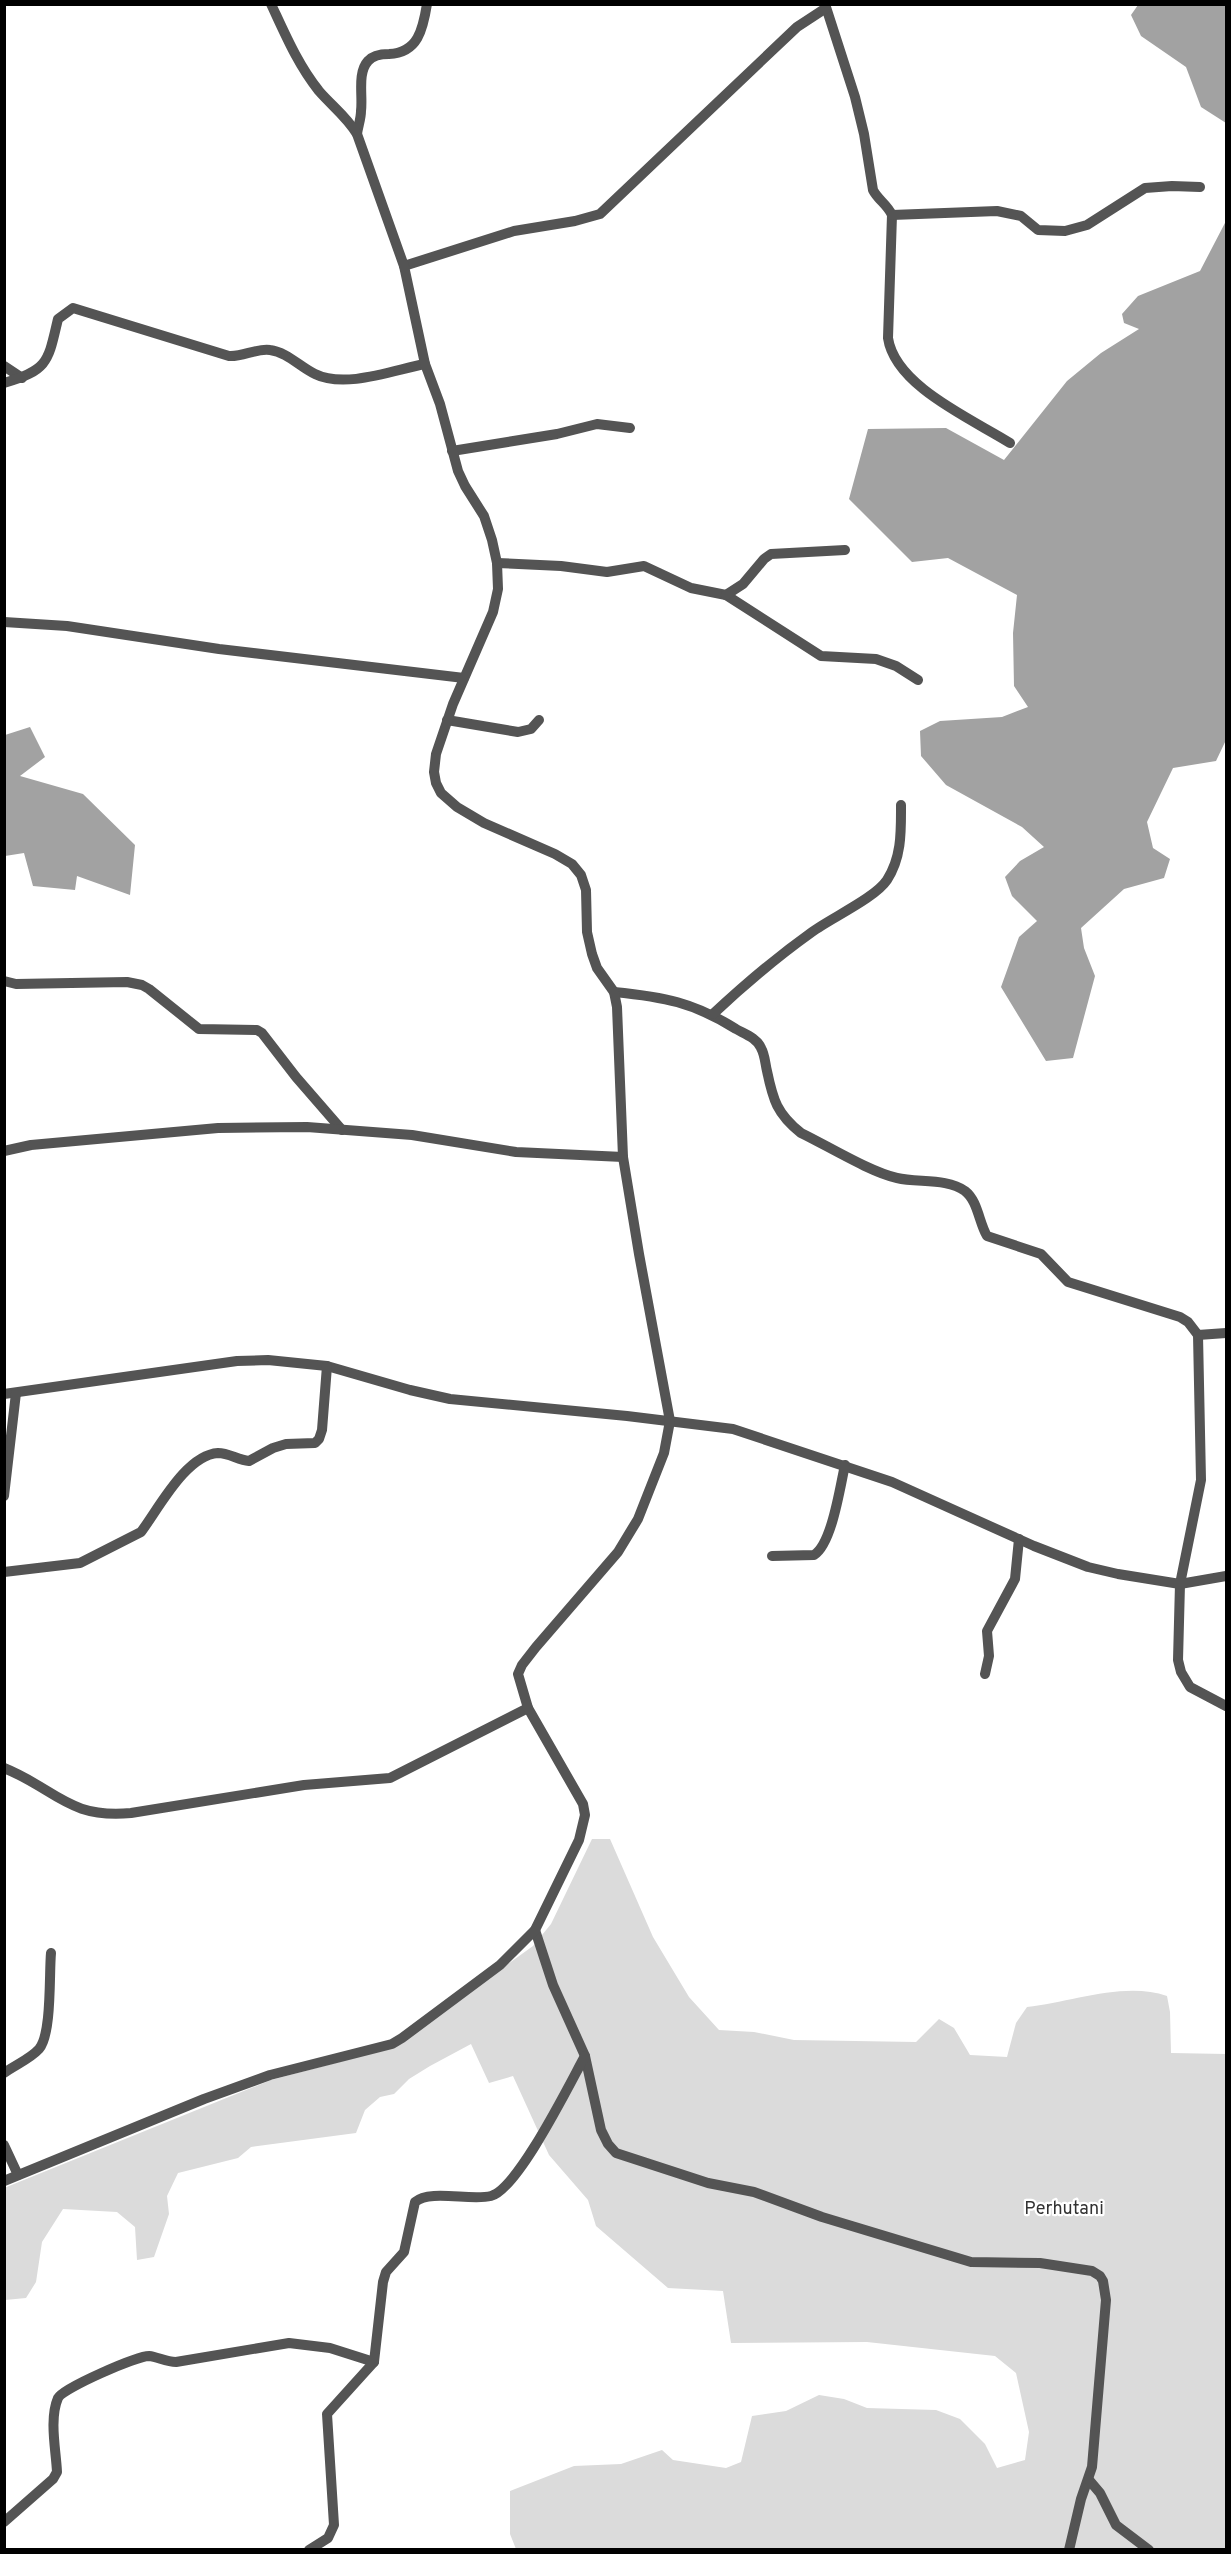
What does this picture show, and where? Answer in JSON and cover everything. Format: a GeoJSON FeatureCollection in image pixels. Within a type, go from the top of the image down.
{"type":"FeatureCollection","features":[{"type":"Feature","properties":{"kind":"street"},"geometry":{"type":"LineString","coordinates":[[4,2181],[204,2099],[270,2075],[392,2044],[500,1965],[535,1930],[579,1840],[585,1815],[583,1804],[528,1708],[518,1674],[522,1665],[618,1552],[633,1527],[655,1480],[664,1453],[670,1421],[639,1254],[624,1157],[617,1007],[614,992],[597,968],[592,954],[587,932],[586,890],[581,875],[572,864],[555,854],[484,823],[457,807],[441,793],[436,783],[434,772],[436,754],[447,720],[493,612],[498,589],[492,540],[484,516],[465,486],[452,451],[425,364],[404,266],[357,134],[349,120],[333,106],[309,77],[291,48],[271,4]]}},
{"type":"Feature","properties":{"kind":"street"},"geometry":{"type":"LineString","coordinates":[[357,134],[362,112],[363,72],[367,62],[373,57],[395,54],[412,47],[419,36],[427,4]]}},
{"type":"Feature","properties":{"kind":"street"},"geometry":{"type":"LineString","coordinates":[[404,266],[514,231],[591,218],[600,214],[797,27],[825,6],[855,97],[872,171],[873,190],[877,197],[888,206],[892,215],[888,338],[894,360],[930,394],[1010,442]]}},
{"type":"Feature","properties":{"kind":"street"},"geometry":{"type":"LineString","coordinates":[[892,215],[997,211],[1021,216],[1038,230],[1065,231],[1087,225],[1145,188],[1200,187]]}},
{"type":"Feature","properties":{"kind":"street"},"geometry":{"type":"LineString","coordinates":[[4,383],[39,370],[50,354],[58,319],[64,312],[73,308],[229,356],[238,357],[264,349],[273,350],[316,375],[341,381],[425,364]]}},
{"type":"Feature","properties":{"kind":"street"},"geometry":{"type":"LineString","coordinates":[[4,366],[22,378]]}},
{"type":"Feature","properties":{"kind":"street"},"geometry":{"type":"LineString","coordinates":[[452,451],[557,435],[597,424],[630,428]]}},
{"type":"Feature","properties":{"kind":"street"},"geometry":{"type":"LineString","coordinates":[[726,596],[743,584],[764,558],[771,554],[845,550]]}},
{"type":"Feature","properties":{"kind":"street"},"geometry":{"type":"LineString","coordinates":[[496,563],[561,566],[607,572],[644,566],[691,588],[726,596],[821,656],[876,659],[896,666],[918,680]]}},
{"type":"Feature","properties":{"kind":"street"},"geometry":{"type":"LineString","coordinates":[[4,622],[67,626],[219,650],[464,678]]}},
{"type":"Feature","properties":{"kind":"street"},"geometry":{"type":"LineString","coordinates":[[447,720],[518,732],[531,729],[538,720]]}},
{"type":"Feature","properties":{"kind":"street"},"geometry":{"type":"LineString","coordinates":[[712,1014],[742,986],[812,932],[881,888],[896,862],[900,849],[901,805]]}},
{"type":"Feature","properties":{"kind":"street"},"geometry":{"type":"LineString","coordinates":[[4,981],[16,984],[127,982],[142,985],[164,999],[199,1029],[262,1032],[296,1077],[342,1130]]}},
{"type":"Feature","properties":{"kind":"street"},"geometry":{"type":"LineString","coordinates":[[614,992],[658,996],[692,1005],[712,1014],[755,1040],[761,1047],[772,1095],[778,1110],[790,1125],[801,1133],[897,1178],[960,1188],[968,1193],[987,1236],[1041,1254],[1068,1282],[1116,1295],[1180,1317],[1188,1322],[1198,1335],[1201,1480],[1180,1584],[1178,1660],[1181,1672],[1190,1688],[1227,1706]]}},
{"type":"Feature","properties":{"kind":"street"},"geometry":{"type":"LineString","coordinates":[[4,1151],[31,1145],[218,1128],[307,1127],[412,1135],[516,1152],[624,1157]]}},
{"type":"Feature","properties":{"kind":"street"},"geometry":{"type":"LineString","coordinates":[[1198,1335],[1227,1333]]}},
{"type":"Feature","properties":{"kind":"street"},"geometry":{"type":"LineString","coordinates":[[4,1496],[10,1394],[237,1361],[268,1360],[327,1366],[450,1399],[733,1429],[892,1482],[1088,1567],[1180,1584],[1227,1576]]}},
{"type":"Feature","properties":{"kind":"street"},"geometry":{"type":"LineString","coordinates":[[4,1572],[80,1563],[132,1538],[141,1532],[189,1467],[202,1457],[226,1453],[249,1461],[280,1446],[315,1443],[321,1435],[327,1366]]}},
{"type":"Feature","properties":{"kind":"street"},"geometry":{"type":"LineString","coordinates":[[772,1556],[814,1555],[819,1552],[829,1530],[845,1466]]}},
{"type":"Feature","properties":{"kind":"street"},"geometry":{"type":"LineString","coordinates":[[986,1674],[989,1656],[987,1631],[1015,1578],[1019,1539]]}},
{"type":"Feature","properties":{"kind":"street"},"geometry":{"type":"LineString","coordinates":[[4,1768],[85,1812],[131,1813],[304,1785],[390,1778],[528,1708]]}},
{"type":"Feature","properties":{"kind":"street"},"geometry":{"type":"LineString","coordinates":[[535,1930],[553,1985],[585,2056],[601,2130],[616,2153],[708,2183],[754,2192],[822,2217],[971,2262],[1040,2263],[1092,2271],[1100,2276],[1106,2300],[1089,2480],[1081,2499],[1069,2550]]}},
{"type":"Feature","properties":{"kind":"street"},"geometry":{"type":"LineString","coordinates":[[4,2073],[29,2057],[43,2044],[47,2026],[51,1953]]}},
{"type":"Feature","properties":{"kind":"street"},"geometry":{"type":"LineString","coordinates":[[309,2550],[328,2538],[334,2525],[327,2414],[374,2362],[383,2282],[387,2272],[404,2252],[415,2202],[428,2197],[481,2198],[501,2192],[525,2162],[585,2056]]}},
{"type":"Feature","properties":{"kind":"street"},"geometry":{"type":"LineString","coordinates":[[4,2145],[18,2175]]}},
{"type":"Feature","properties":{"kind":"street"},"geometry":{"type":"LineString","coordinates":[[4,2522],[53,2479],[57,2472],[54,2419],[58,2398],[69,2388],[106,2371],[150,2356],[166,2362],[176,2362],[242,2349],[289,2343],[330,2348],[374,2362]]}},
{"type":"Feature","properties":{"kind":"street"},"geometry":{"type":"LineString","coordinates":[[1089,2480],[1100,2493],[1116,2525],[1149,2550]]}},
{"type":"Feature","properties":{"kind":"green space","name":"Perhutani"},"geometry":{"type":"Polygon","coordinates":[[[592,1839],[610,1839],[653,1937],[689,1997],[719,2030],[754,2032],[794,2040],[916,2042],[939,2019],[954,2028],[970,2055],[1007,2057],[1016,2023],[1027,2007],[1098,1994],[1134,1991],[1167,1996],[1170,2012],[1171,2053],[1226,2054],[1226,2549],[516,2549],[510,2534],[510,2491],[574,2466],[621,2464],[662,2450],[673,2460],[726,2468],[741,2462],[752,2416],[786,2411],[819,2395],[844,2399],[867,2408],[936,2410],[960,2419],[985,2444],[997,2468],[1025,2460],[1029,2432],[1016,2373],[995,2356],[867,2342],[731,2343],[723,2291],[668,2288],[596,2226],[588,2200],[549,2155],[513,2076],[489,2083],[471,2044],[409,2079],[394,2094],[380,2097],[365,2110],[356,2133],[251,2147],[238,2158],[178,2173],[167,2196],[169,2214],[154,2257],[137,2260],[135,2227],[117,2212],[63,2209],[42,2242],[36,2282],[26,2298],[5,2300],[4,2188],[271,2080],[392,2048],[533,1946],[551,1924],[592,1839]]]}},
{"type":"Feature","properties":{"kind":"shaded area"},"geometry":{"type":"Polygon","coordinates":[[[1138,5],[1226,5],[1226,123],[1201,107],[1186,67],[1141,36],[1131,15],[1138,5]]]}},
{"type":"Feature","properties":{"kind":"shaded area"},"geometry":{"type":"Polygon","coordinates":[[[1226,221],[1226,740],[1216,761],[1173,768],[1147,822],[1153,848],[1170,859],[1164,878],[1124,889],[1081,928],[1084,948],[1095,976],[1073,1058],[1046,1061],[1001,987],[1019,937],[1037,921],[1012,896],[1005,877],[1020,861],[1044,847],[1022,827],[946,785],[921,756],[920,731],[940,721],[1002,717],[1028,707],[1014,686],[1013,633],[1017,595],[948,558],[912,562],[849,499],[868,429],[946,428],[1004,460],[1067,381],[1101,353],[1139,329],[1124,323],[1122,314],[1138,296],[1200,271],[1226,221]]]}},
{"type":"Feature","properties":{"kind":"shaded area"},"geometry":{"type":"Polygon","coordinates":[[[30,727],[45,757],[20,776],[83,794],[135,845],[130,895],[77,876],[75,890],[33,886],[24,853],[5,856],[5,735],[30,727]]]}}]}
